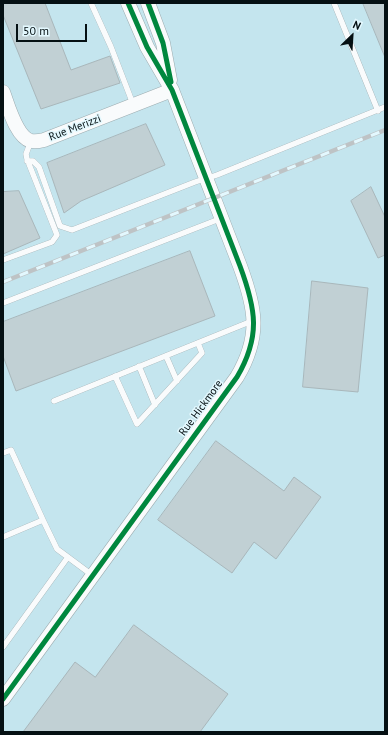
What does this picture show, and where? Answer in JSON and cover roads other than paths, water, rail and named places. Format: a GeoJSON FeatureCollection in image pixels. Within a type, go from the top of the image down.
{"type":"FeatureCollection","features":[{"type":"Feature","properties":{"kind":"street"},"geometry":{"type":"LineString","coordinates":[[128,3],[147,47],[172,90]]}},
{"type":"Feature","properties":{"kind":"street"},"geometry":{"type":"LineString","coordinates":[[148,3],[163,43],[172,90]]}},
{"type":"Feature","properties":{"kind":"street","name":"Rue Merizzi"},"geometry":{"type":"LineString","coordinates":[[31,141],[44,140],[172,90]]}},
{"type":"Feature","properties":{"kind":"street","name":"Rue Hickmore"},"geometry":{"type":"LineString","coordinates":[[3,699],[237,377],[250,350],[254,320],[250,294],[207,178],[172,90]]}},
{"type":"Feature","properties":{"kind":"street"},"geometry":{"type":"LineString","coordinates":[[3,92],[18,128],[25,138],[31,141]]}},
{"type":"Feature","properties":{"kind":"lane"},"geometry":{"type":"LineString","coordinates":[[91,3],[111,47],[133,105]]}},
{"type":"Feature","properties":{"kind":"lane"},"geometry":{"type":"LineString","coordinates":[[334,3],[378,111]]}},
{"type":"Feature","properties":{"kind":"lane"},"geometry":{"type":"LineString","coordinates":[[27,161],[33,160],[39,167],[60,226],[72,230],[385,107]]}},
{"type":"Feature","properties":{"kind":"lane"},"geometry":{"type":"LineString","coordinates":[[3,260],[52,242],[57,235],[27,161],[26,154],[31,141]]}},
{"type":"Feature","properties":{"kind":"lane"},"geometry":{"type":"LineString","coordinates":[[3,303],[222,218]]}},
{"type":"Feature","properties":{"kind":"lane"},"geometry":{"type":"LineString","coordinates":[[54,401],[254,320]]}},
{"type":"Feature","properties":{"kind":"lane"},"geometry":{"type":"LineString","coordinates":[[115,376],[136,424],[178,381],[202,353],[198,343]]}},
{"type":"Feature","properties":{"kind":"lane"},"geometry":{"type":"LineString","coordinates":[[166,356],[178,381]]}},
{"type":"Feature","properties":{"kind":"lane"},"geometry":{"type":"LineString","coordinates":[[139,366],[155,405]]}},
{"type":"Feature","properties":{"kind":"lane"},"geometry":{"type":"LineString","coordinates":[[3,453],[12,450],[54,546],[92,576]]}},
{"type":"Feature","properties":{"kind":"lane"},"geometry":{"type":"LineString","coordinates":[[3,537],[43,520]]}},
{"type":"Feature","properties":{"kind":"lane"},"geometry":{"type":"LineString","coordinates":[[3,647],[68,557]]}},
{"type":"Feature","properties":{"kind":"railway"},"geometry":{"type":"LineString","coordinates":[[3,282],[385,130]]}}]}
